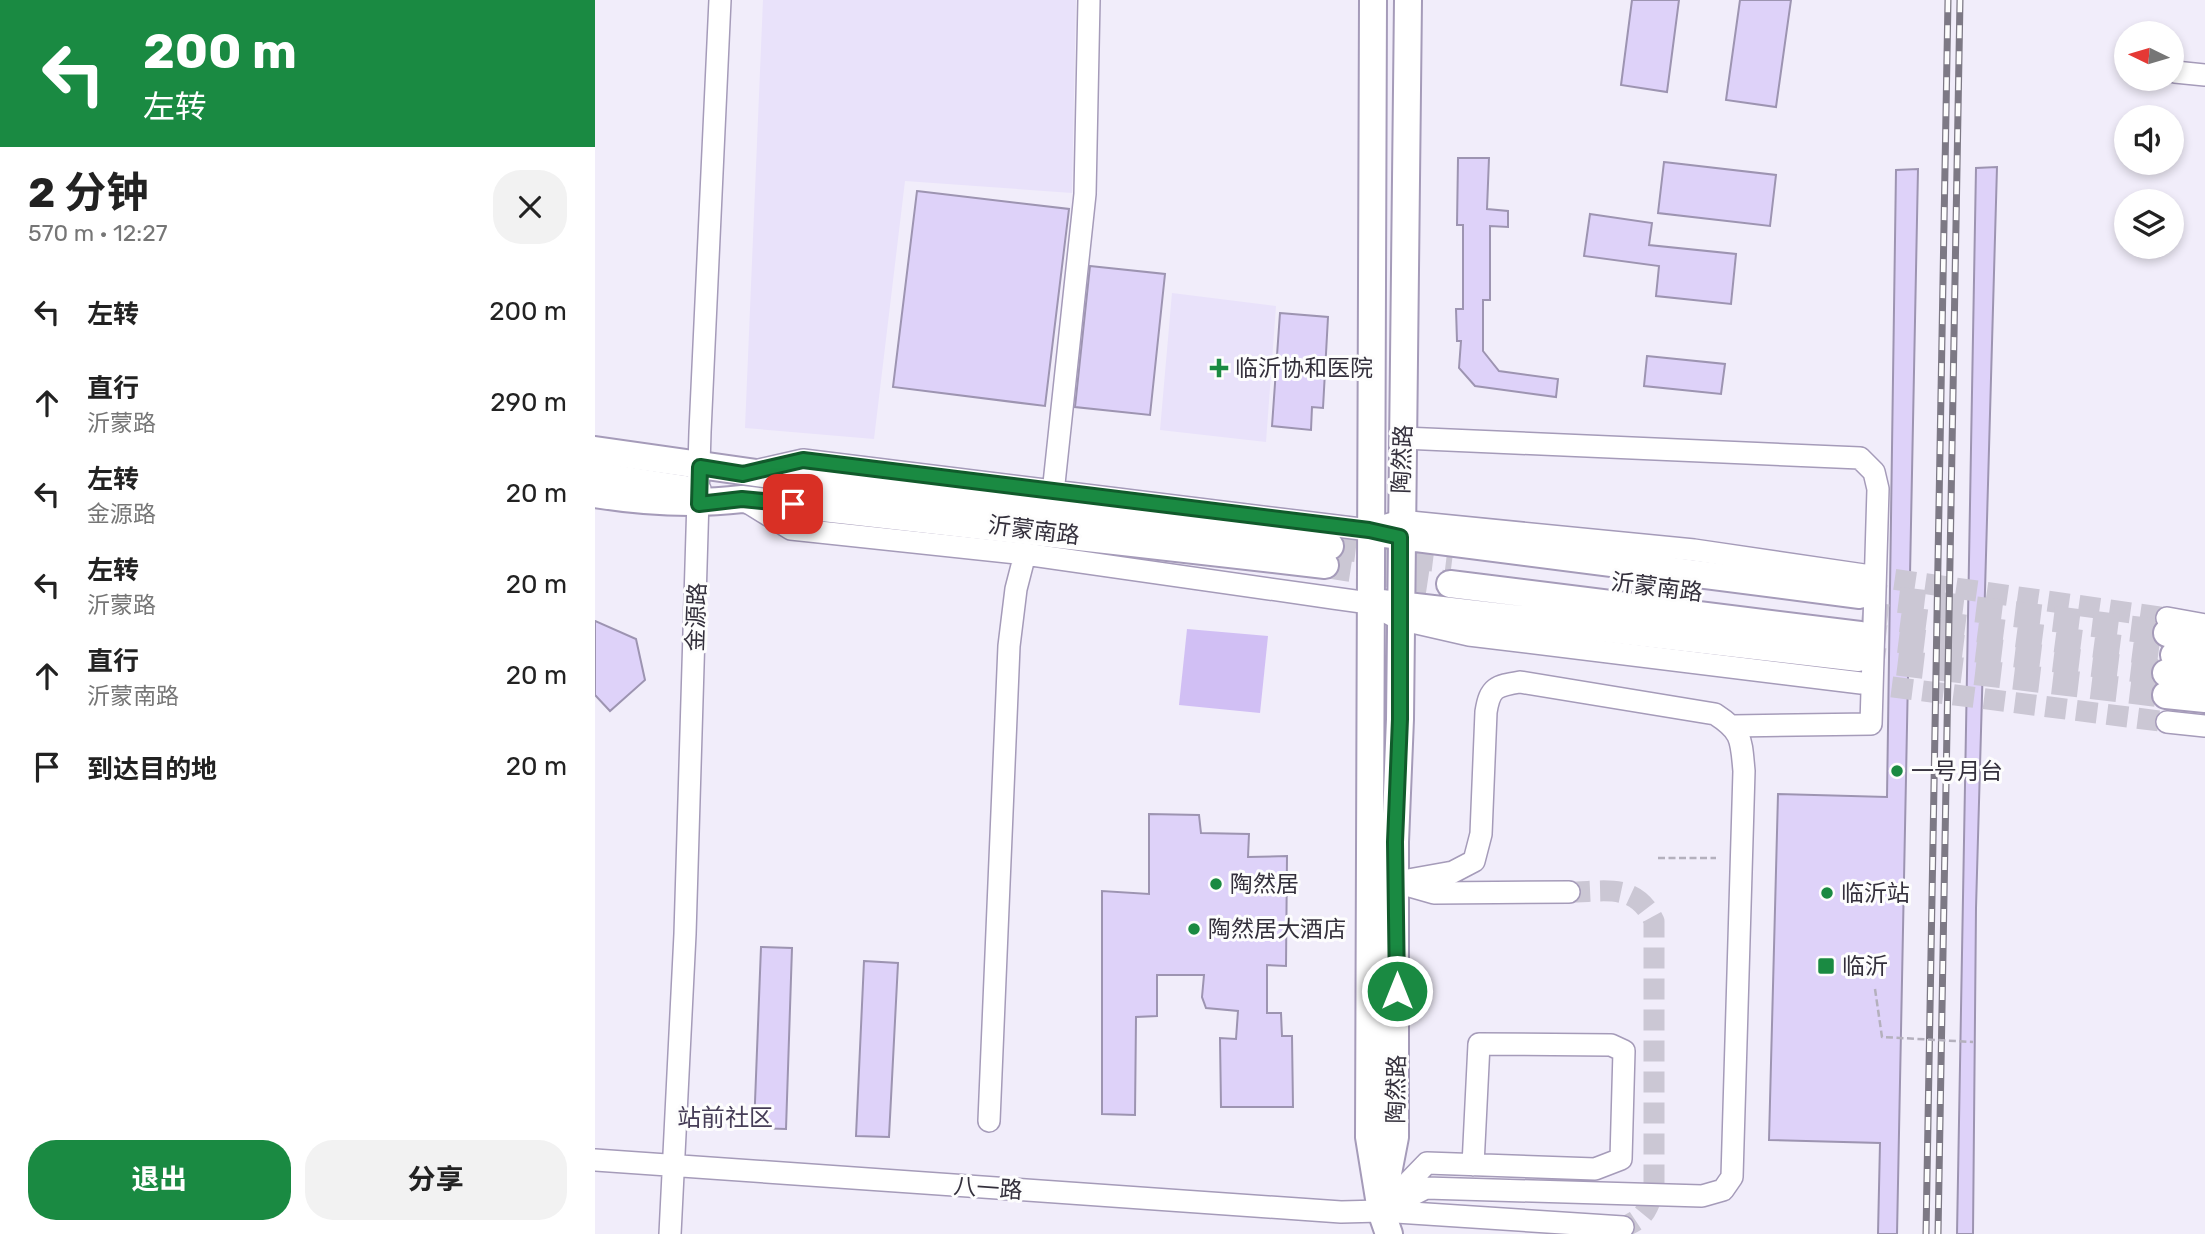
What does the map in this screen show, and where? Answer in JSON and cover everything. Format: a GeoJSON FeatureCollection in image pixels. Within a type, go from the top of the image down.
{"type":"FeatureCollection","features":[{"type":"Feature","properties":{"kind":"main road","name":"陶然路"},"geometry":{"type":"LineString","coordinates":[[1373,0],[1369,530],[1369,1137],[1381,1226]]}},
{"type":"Feature","properties":{"kind":"main road","name":"陶然路"},"geometry":{"type":"LineString","coordinates":[[1381,1226],[1395,1137],[1408,0]]}},
{"type":"Feature","properties":{"kind":"main road"},"geometry":{"type":"LineString","coordinates":[[595,450],[700,487],[743,486]]}},
{"type":"Feature","properties":{"kind":"main road"},"geometry":{"type":"LineString","coordinates":[[595,494],[654,503],[700,487],[743,486]]}},
{"type":"Feature","properties":{"kind":"main road","name":"沂蒙南路"},"geometry":{"type":"LineString","coordinates":[[743,486],[1328,555]]}},
{"type":"Feature","properties":{"kind":"main road"},"geometry":{"type":"LineString","coordinates":[[1369,530],[1400,529],[1861,627]]}},
{"type":"Feature","properties":{"kind":"main road","name":"沂蒙南路"},"geometry":{"type":"LineString","coordinates":[[1451,572],[1861,627]]}},
{"type":"Feature","properties":{"kind":"main road"},"geometry":{"type":"LineString","coordinates":[[1369,603],[1399,611],[1861,627]]}},
{"type":"Feature","properties":{"kind":"main road"},"geometry":{"type":"LineString","coordinates":[[2168,655],[2205,642]]}},
{"type":"Feature","properties":{"kind":"main road"},"geometry":{"type":"LineString","coordinates":[[2168,655],[2205,660]]}},
{"type":"Feature","properties":{"kind":"main road"},"geometry":{"type":"LineString","coordinates":[[2168,655],[2205,680]]}},
{"type":"Feature","properties":{"kind":"main road"},"geometry":{"type":"LineString","coordinates":[[2168,655],[2205,699]]}},
{"type":"Feature","properties":{"kind":"street","name":"金源路"},"geometry":{"type":"LineString","coordinates":[[670,1234],[685,934],[720,0]]}},
{"type":"Feature","properties":{"kind":"street"},"geometry":{"type":"LineString","coordinates":[[1053,492],[1085,194],[1089,0]]}},
{"type":"Feature","properties":{"kind":"street"},"geometry":{"type":"LineString","coordinates":[[2184,73],[2205,75]]}},
{"type":"Feature","properties":{"kind":"street"},"geometry":{"type":"LineString","coordinates":[[1403,438],[1860,458],[1874,472],[1878,489],[1871,724],[1733,726]]}},
{"type":"Feature","properties":{"kind":"street"},"geometry":{"type":"LineString","coordinates":[[1369,530],[803,460],[743,486],[791,529],[1025,554],[1369,603]]}},
{"type":"Feature","properties":{"kind":"street"},"geometry":{"type":"LineString","coordinates":[[595,473],[700,487]]}},
{"type":"Feature","properties":{"kind":"street"},"geometry":{"type":"LineString","coordinates":[[989,1121],[1009,646],[1016,589],[1025,554]]}},
{"type":"Feature","properties":{"kind":"street"},"geometry":{"type":"LineString","coordinates":[[2168,655],[2205,625]]}},
{"type":"Feature","properties":{"kind":"street"},"geometry":{"type":"LineString","coordinates":[[1381,1226],[1426,1188],[1702,1196],[1723,1190],[1732,1177],[1744,771],[1741,738],[1733,726],[1715,715],[1520,682],[1500,685],[1489,695],[1486,712],[1481,834],[1474,861],[1453,872],[1397,882]]}},
{"type":"Feature","properties":{"kind":"street"},"geometry":{"type":"LineString","coordinates":[[2167,722],[2205,726]]}},
{"type":"Feature","properties":{"kind":"street"},"geometry":{"type":"LineString","coordinates":[[1397,882],[1434,893],[1569,892]]}},
{"type":"Feature","properties":{"kind":"street"},"geometry":{"type":"LineString","coordinates":[[1381,1226],[1427,1164],[1595,1169],[1621,1159],[1625,1051],[1611,1045],[1479,1044],[1473,1165]]}},
{"type":"Feature","properties":{"kind":"street","name":"八一路"},"geometry":{"type":"LineString","coordinates":[[595,1160],[1327,1211],[1381,1226],[1623,1227]]}},
{"type":"Feature","properties":{"kind":"path"},"geometry":{"type":"LineString","coordinates":[[1658,858],[1716,858]]}},
{"type":"Feature","properties":{"kind":"path"},"geometry":{"type":"LineString","coordinates":[[1875,989],[1882,1037],[1973,1042]]}},
{"type":"Feature","properties":{"kind":"shaded area"},"geometry":{"type":"Polygon","coordinates":[[[763,0],[1076,0],[1072,193],[905,181],[874,439],[745,428],[763,0]]]}},
{"type":"Feature","properties":{"kind":"shaded area","name":"临沂协和医院"},"geometry":{"type":"Polygon","coordinates":[[[1172,293],[1276,306],[1266,442],[1160,430],[1172,293]]]}},
{"type":"Feature","properties":{"kind":"shaded area"},"geometry":{"type":"Polygon","coordinates":[[[1187,629],[1268,636],[1260,713],[1179,705],[1187,629]]]}},
{"type":"Feature","properties":{"kind":"building"},"geometry":{"type":"Polygon","coordinates":[[[1632,0],[1679,0],[1667,92],[1621,85],[1632,0]]]}},
{"type":"Feature","properties":{"kind":"building"},"geometry":{"type":"Polygon","coordinates":[[[1740,0],[1791,0],[1776,107],[1726,100],[1740,0]]]}},
{"type":"Feature","properties":{"kind":"building"},"geometry":{"type":"Polygon","coordinates":[[[1458,158],[1489,158],[1487,209],[1508,211],[1508,227],[1490,226],[1490,300],[1483,300],[1483,351],[1499,371],[1558,379],[1556,397],[1475,386],[1459,368],[1461,341],[1457,341],[1456,309],[1463,309],[1463,225],[1457,225],[1458,158]]]}},
{"type":"Feature","properties":{"kind":"building"},"geometry":{"type":"Polygon","coordinates":[[[1664,162],[1776,175],[1770,226],[1658,213],[1664,162]]]}},
{"type":"Feature","properties":{"kind":"building"},"geometry":{"type":"Polygon","coordinates":[[[1997,167],[1976,908],[1973,1234],[1957,1234],[1976,168],[1997,167]]]}},
{"type":"Feature","properties":{"kind":"building","name":"临沂站"},"geometry":{"type":"Polygon","coordinates":[[[1918,169],[1897,1234],[1878,1234],[1880,1143],[1769,1140],[1778,794],[1887,797],[1896,170],[1918,169]]]}},
{"type":"Feature","properties":{"kind":"building"},"geometry":{"type":"Polygon","coordinates":[[[917,191],[1069,209],[1045,406],[893,387],[917,191]]]}},
{"type":"Feature","properties":{"kind":"building"},"geometry":{"type":"Polygon","coordinates":[[[1590,214],[1652,223],[1649,245],[1736,254],[1731,304],[1656,296],[1659,266],[1584,256],[1590,214]]]}},
{"type":"Feature","properties":{"kind":"building"},"geometry":{"type":"Polygon","coordinates":[[[1090,266],[1165,274],[1150,415],[1075,407],[1090,266]]]}},
{"type":"Feature","properties":{"kind":"building"},"geometry":{"type":"Polygon","coordinates":[[[1280,313],[1328,317],[1323,408],[1312,407],[1311,430],[1272,426],[1280,313]]]}},
{"type":"Feature","properties":{"kind":"building"},"geometry":{"type":"Polygon","coordinates":[[[1647,356],[1725,364],[1721,394],[1644,386],[1647,356]]]}},
{"type":"Feature","properties":{"kind":"building"},"geometry":{"type":"Polygon","coordinates":[[[595,621],[636,639],[645,680],[610,711],[595,695],[595,621]]]}},
{"type":"Feature","properties":{"kind":"building","name":"陶然居大酒店"},"geometry":{"type":"Polygon","coordinates":[[[1149,814],[1199,815],[1201,833],[1249,834],[1248,857],[1287,856],[1286,966],[1267,965],[1267,1013],[1281,1013],[1282,1036],[1292,1036],[1293,1107],[1221,1107],[1220,1038],[1236,1039],[1238,1011],[1206,1008],[1202,997],[1204,975],[1157,975],[1157,1016],[1136,1017],[1135,1115],[1102,1114],[1102,891],[1149,894],[1149,814]]]}},
{"type":"Feature","properties":{"kind":"building"},"geometry":{"type":"Polygon","coordinates":[[[761,947],[792,948],[786,1129],[754,1128],[761,947]]]}},
{"type":"Feature","properties":{"kind":"building"},"geometry":{"type":"Polygon","coordinates":[[[864,961],[898,963],[889,1137],[856,1136],[864,961]]]}},
{"type":"Feature","properties":{"kind":"tunnel"},"geometry":{"type":"LineString","coordinates":[[1330,546],[1452,561]]}},
{"type":"Feature","properties":{"kind":"tunnel"},"geometry":{"type":"LineString","coordinates":[[1325,565],[1450,584]]}},
{"type":"Feature","properties":{"kind":"tunnel"},"geometry":{"type":"LineString","coordinates":[[1864,575],[2167,618]]}},
{"type":"Feature","properties":{"kind":"tunnel"},"geometry":{"type":"LineString","coordinates":[[1860,595],[2167,633]]}},
{"type":"Feature","properties":{"kind":"tunnel"},"geometry":{"type":"LineString","coordinates":[[1862,614],[2174,655]]}},
{"type":"Feature","properties":{"kind":"tunnel"},"geometry":{"type":"LineString","coordinates":[[1860,635],[2166,673]]}},
{"type":"Feature","properties":{"kind":"tunnel"},"geometry":{"type":"LineString","coordinates":[[1859,658],[2166,695]]}},
{"type":"Feature","properties":{"kind":"tunnel"},"geometry":{"type":"LineString","coordinates":[[1861,683],[2167,722]]}},
{"type":"Feature","properties":{"kind":"tunnel"},"geometry":{"type":"LineString","coordinates":[[1569,892],[1607,891],[1629,895],[1638,900],[1654,921],[1654,1189],[1644,1213],[1636,1221],[1623,1227]]}},
{"type":"Feature","properties":{"kind":"railway"},"geometry":{"type":"LineString","coordinates":[[1926,1234],[1948,0]]}},
{"type":"Feature","properties":{"kind":"railway"},"geometry":{"type":"LineString","coordinates":[[1938,1234],[1960,0]]}},
{"type":"Feature","properties":{"kind":"place","name":"临沂协和医院"},"geometry":{"type":"Point","coordinates":[1219,368]}},
{"type":"Feature","properties":{"kind":"place","name":"一号月台"},"geometry":{"type":"Point","coordinates":[1897,771]}},
{"type":"Feature","properties":{"kind":"place","name":"陶然居"},"geometry":{"type":"Point","coordinates":[1216,884]}},
{"type":"Feature","properties":{"kind":"place","name":"临沂站"},"geometry":{"type":"Point","coordinates":[1827,893]}},
{"type":"Feature","properties":{"kind":"place","name":"陶然居大酒店"},"geometry":{"type":"Point","coordinates":[1194,929]}},
{"type":"Feature","properties":{"kind":"place","name":"临沂"},"geometry":{"type":"Point","coordinates":[1826,966]}},
{"type":"Feature","properties":{"kind":"district","name":"站前社区"},"geometry":{"type":"Point","coordinates":[725,1118]}},
{"type":"Feature","properties":{"kind":"route"},"geometry":{"type":"LineString","coordinates":[[793,504],[742,499],[699,504],[700,467],[743,474],[803,460],[1369,530],[1400,537],[1400,719],[1395,842],[1397,991]]}}]}
